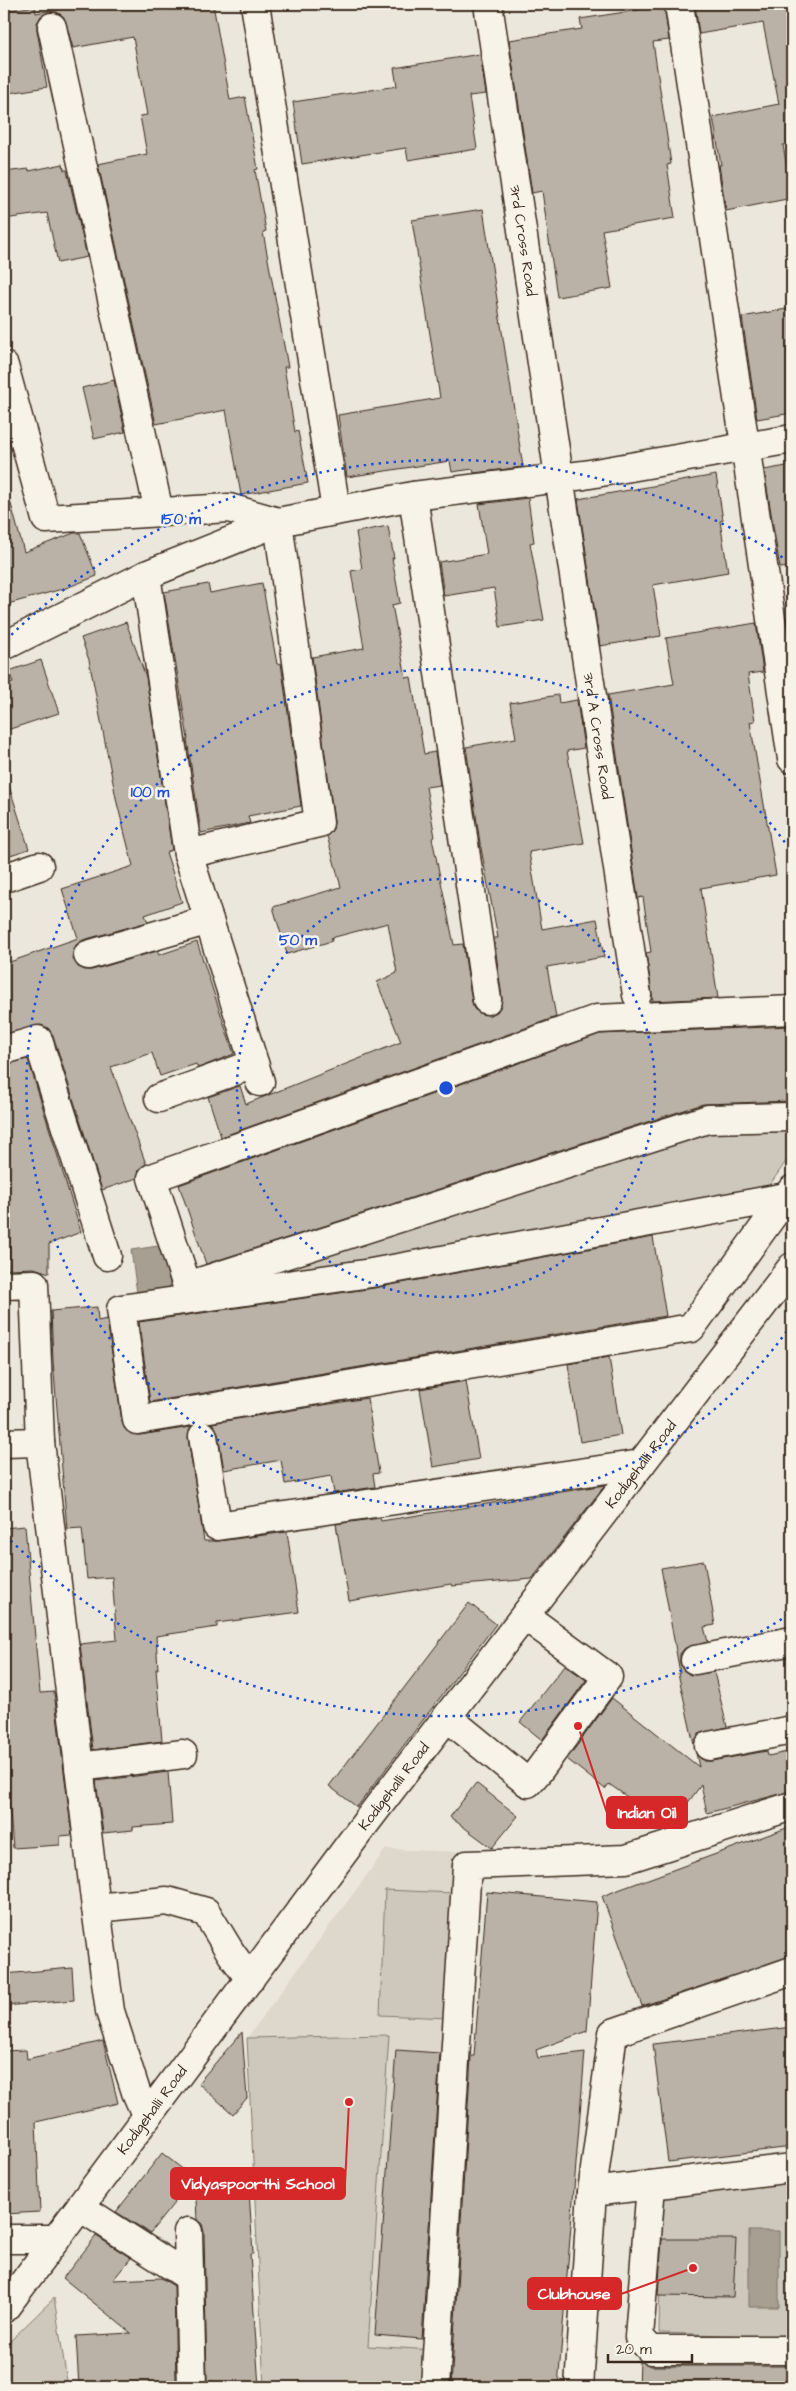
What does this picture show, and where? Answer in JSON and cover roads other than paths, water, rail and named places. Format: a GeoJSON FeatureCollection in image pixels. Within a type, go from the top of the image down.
{"type":"FeatureCollection","features":[{"type":"Feature","properties":{"kind":"street"},"geometry":{"type":"LineString","coordinates":[[256,4],[336,510]]}},
{"type":"Feature","properties":{"kind":"street","name":"3rd Cross Road"},"geometry":{"type":"LineString","coordinates":[[488,4],[558,478]]}},
{"type":"Feature","properties":{"kind":"street"},"geometry":{"type":"LineString","coordinates":[[679,4],[792,759]]}},
{"type":"Feature","properties":{"kind":"street"},"geometry":{"type":"LineString","coordinates":[[52,27],[159,512]]}},
{"type":"Feature","properties":{"kind":"street"},"geometry":{"type":"LineString","coordinates":[[4,366],[46,519],[229,508],[278,522]]}},
{"type":"Feature","properties":{"kind":"street"},"geometry":{"type":"LineString","coordinates":[[4,646],[146,575],[278,522],[413,496],[558,478],[792,439]]}},
{"type":"Feature","properties":{"kind":"street","name":"3rd A Cross Road"},"geometry":{"type":"LineString","coordinates":[[558,478],[637,995]]}},
{"type":"Feature","properties":{"kind":"street"},"geometry":{"type":"LineString","coordinates":[[413,496],[488,1000]]}},
{"type":"Feature","properties":{"kind":"street"},"geometry":{"type":"LineString","coordinates":[[188,854],[319,823],[278,522]]}},
{"type":"Feature","properties":{"kind":"street"},"geometry":{"type":"LineString","coordinates":[[146,575],[188,854],[257,1073],[159,1098]]}},
{"type":"Feature","properties":{"kind":"street"},"geometry":{"type":"LineString","coordinates":[[4,878],[39,866]]}},
{"type":"Feature","properties":{"kind":"street"},"geometry":{"type":"LineString","coordinates":[[88,955],[209,920]]}},
{"type":"Feature","properties":{"kind":"street"},"geometry":{"type":"LineString","coordinates":[[792,1010],[597,1018],[152,1178],[187,1286],[708,1119],[792,1117]]}},
{"type":"Feature","properties":{"kind":"street"},"geometry":{"type":"LineString","coordinates":[[4,1050],[38,1040],[107,1256]]}},
{"type":"Feature","properties":{"kind":"street"},"geometry":{"type":"LineString","coordinates":[[791,1195],[692,1328],[137,1420],[121,1309],[371,1273],[791,1195]]}},
{"type":"Feature","properties":{"kind":"street","name":"Kodigehalli Road"},"geometry":{"type":"LineString","coordinates":[[4,2309],[447,1717],[792,1267]]}},
{"type":"Feature","properties":{"kind":"street"},"geometry":{"type":"LineString","coordinates":[[4,1285],[34,1284],[40,1442],[96,1908],[110,2010],[136,2092],[147,2117]]}},
{"type":"Feature","properties":{"kind":"street"},"geometry":{"type":"LineString","coordinates":[[203,1436],[217,1526],[641,1464]]}},
{"type":"Feature","properties":{"kind":"street"},"geometry":{"type":"LineString","coordinates":[[4,1443],[40,1442]]}},
{"type":"Feature","properties":{"kind":"street"},"geometry":{"type":"LineString","coordinates":[[447,1717],[528,1783],[532,1778],[608,1676],[525,1616]]}},
{"type":"Feature","properties":{"kind":"street"},"geometry":{"type":"LineString","coordinates":[[695,1660],[792,1641]]}},
{"type":"Feature","properties":{"kind":"street"},"geometry":{"type":"LineString","coordinates":[[709,1746],[792,1730]]}},
{"type":"Feature","properties":{"kind":"street"},"geometry":{"type":"LineString","coordinates":[[79,1767],[183,1754]]}},
{"type":"Feature","properties":{"kind":"street"},"geometry":{"type":"LineString","coordinates":[[435,2387],[467,1865],[626,1859],[792,1806]]}},
{"type":"Feature","properties":{"kind":"street"},"geometry":{"type":"LineString","coordinates":[[96,1908],[167,1900],[206,1912],[250,1979]]}},
{"type":"Feature","properties":{"kind":"street"},"geometry":{"type":"LineString","coordinates":[[579,2387],[592,2192],[613,2033],[792,1971]]}},
{"type":"Feature","properties":{"kind":"street"},"geometry":{"type":"LineString","coordinates":[[592,2192],[792,2168]]}},
{"type":"Feature","properties":{"kind":"street"},"geometry":{"type":"LineString","coordinates":[[651,2185],[639,2337],[651,2350],[792,2350]]}},
{"type":"Feature","properties":{"kind":"street"},"geometry":{"type":"LineString","coordinates":[[80,2207],[189,2277]]}},
{"type":"Feature","properties":{"kind":"street"},"geometry":{"type":"LineString","coordinates":[[188,2232],[192,2387]]}},
{"type":"Feature","properties":{"kind":"street"},"geometry":{"type":"LineString","coordinates":[[4,2239],[56,2239]]}},
{"type":"Feature","properties":{"kind":"place","name":"Indian Oil"},"geometry":{"type":"Point","coordinates":[578,1726]}},
{"type":"Feature","properties":{"kind":"place","name":"Vidyaspoorthi School"},"geometry":{"type":"Point","coordinates":[349,2102]}},
{"type":"Feature","properties":{"kind":"place","name":"Clubhouse"},"geometry":{"type":"Point","coordinates":[693,2268]}}]}
